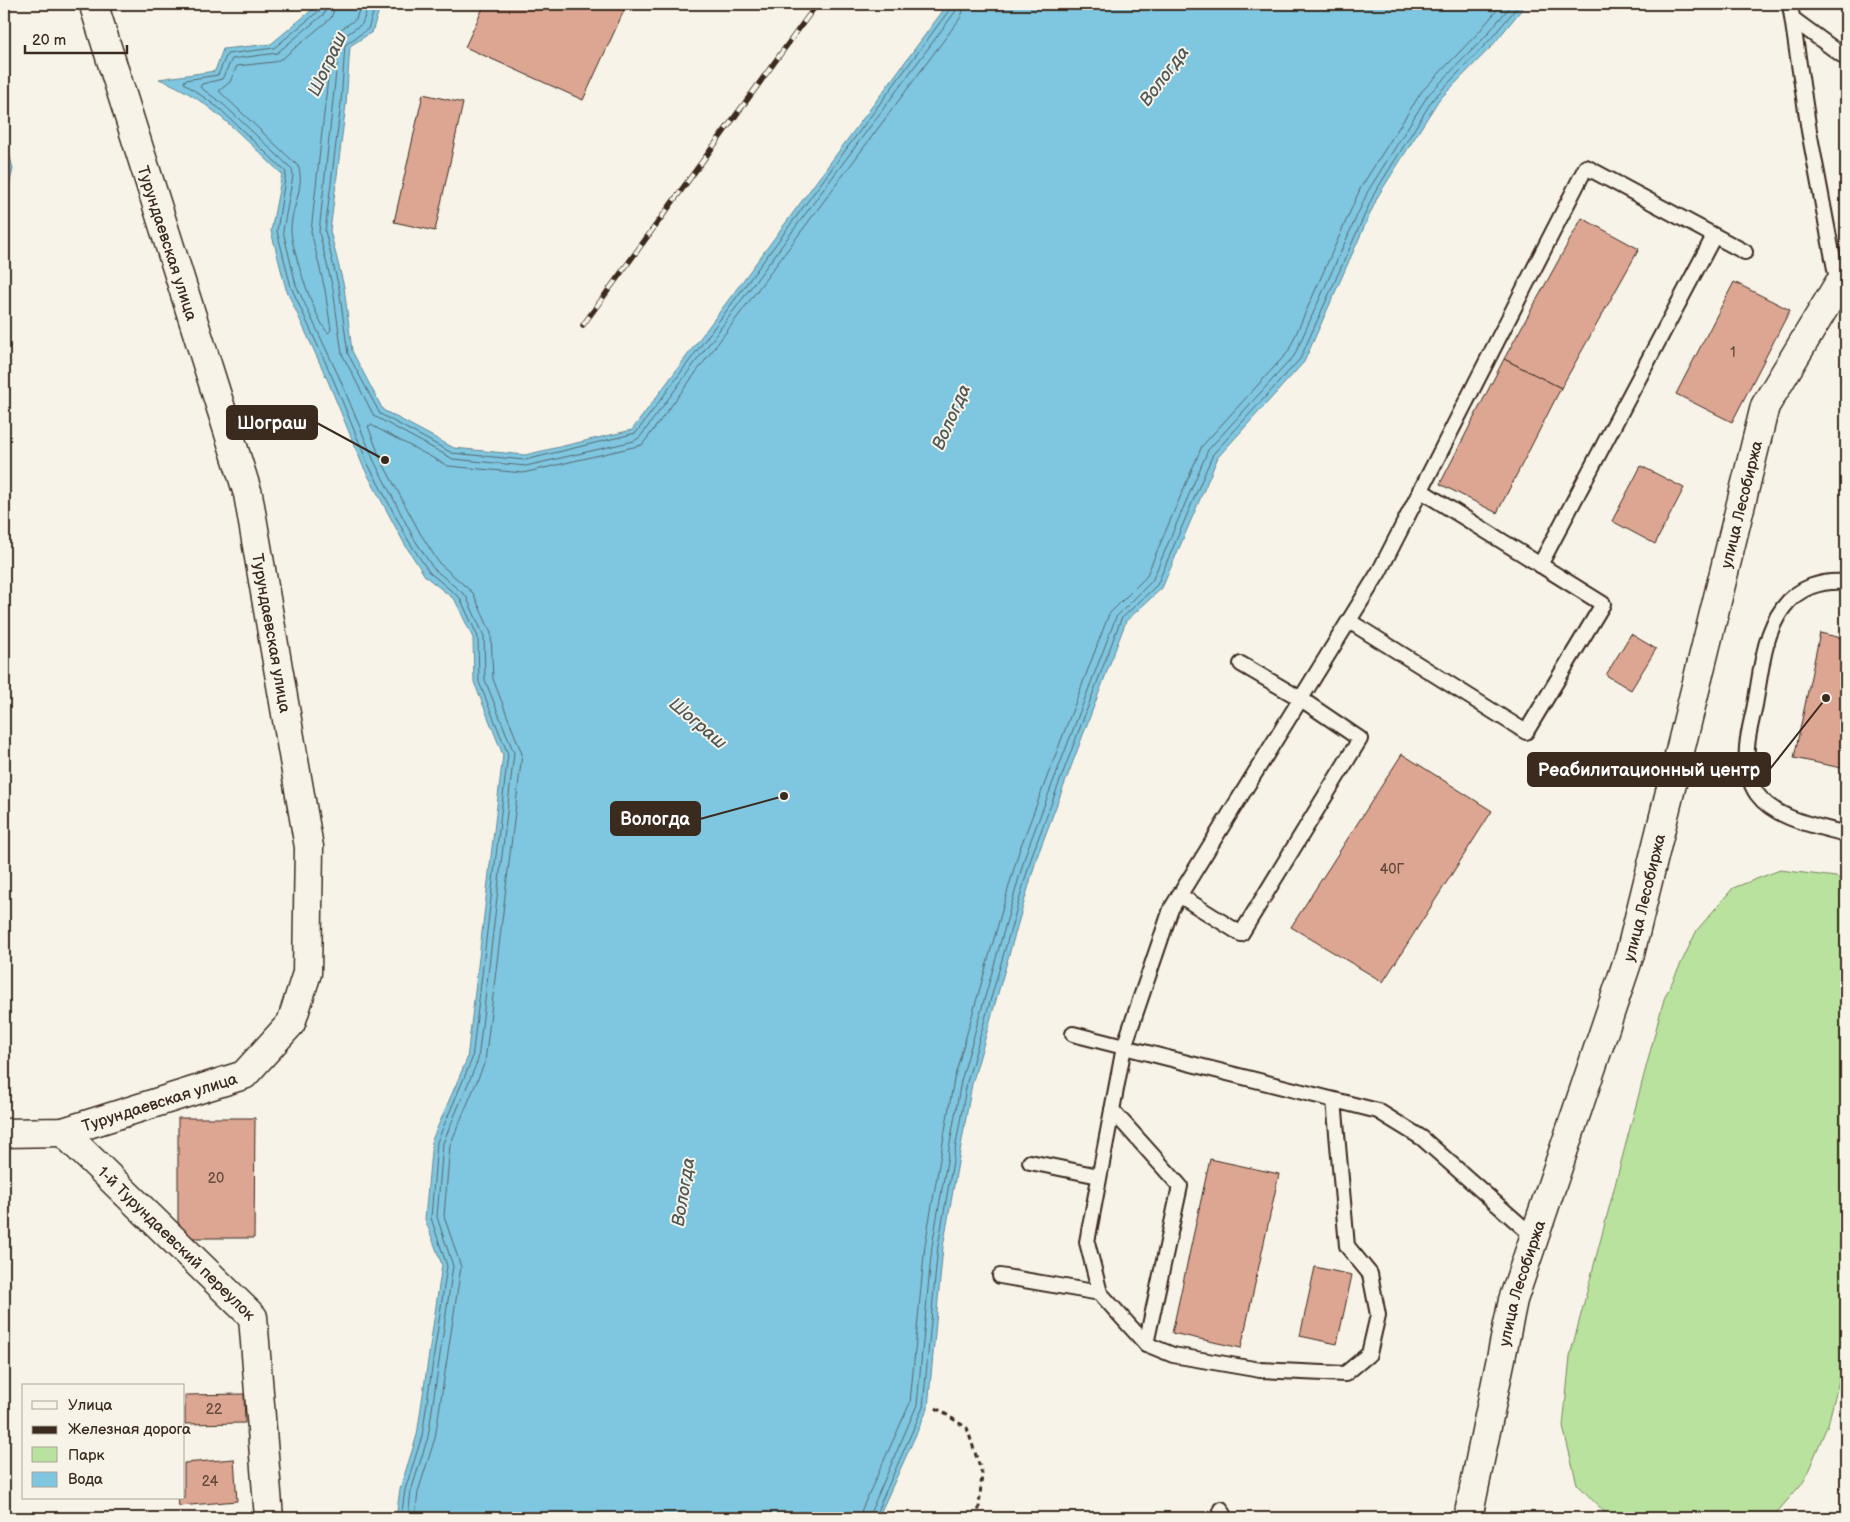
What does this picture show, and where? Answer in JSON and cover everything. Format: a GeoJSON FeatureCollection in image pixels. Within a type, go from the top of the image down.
{"type":"FeatureCollection","features":[{"type":"Feature","properties":{"kind":"street","name":"Турундаевская улица"},"geometry":{"type":"LineString","coordinates":[[4,1133],[63,1132],[244,1075],[291,1024],[307,972],[309,848],[248,494],[95,9],[96,4]]}},
{"type":"Feature","properties":{"kind":"street","name":"улица Лесобиржа"},"geometry":{"type":"LineString","coordinates":[[1468,1518],[1513,1300],[1630,954],[1765,406],[1842,287]]}},
{"type":"Feature","properties":{"kind":"street","name":"1-й Турундаевский переулок"},"geometry":{"type":"LineString","coordinates":[[63,1132],[254,1317],[270,1518]]}},
{"type":"Feature","properties":{"kind":"lane"},"geometry":{"type":"LineString","coordinates":[[1790,4],[1809,131],[1842,287]]}},
{"type":"Feature","properties":{"kind":"lane"},"geometry":{"type":"LineString","coordinates":[[1793,19],[1846,58]]}},
{"type":"Feature","properties":{"kind":"lane"},"geometry":{"type":"LineString","coordinates":[[1334,1100],[1347,1246],[1370,1274],[1378,1315],[1369,1354],[1345,1374],[1260,1370],[1173,1355],[1146,1344],[1100,1293],[1087,1242],[1124,1047],[1171,909],[1379,572],[1586,167],[1745,252]]}},
{"type":"Feature","properties":{"kind":"lane"},"geometry":{"type":"LineString","coordinates":[[1540,565],[1714,236]]}},
{"type":"Feature","properties":{"kind":"lane"},"geometry":{"type":"LineString","coordinates":[[1349,621],[1526,732],[1603,604],[1420,490]]}},
{"type":"Feature","properties":{"kind":"lane"},"geometry":{"type":"LineString","coordinates":[[1846,582],[1831,581],[1805,588],[1783,607],[1768,635],[1747,746],[1748,772],[1758,794],[1776,810],[1799,820],[1846,834]]}},
{"type":"Feature","properties":{"kind":"lane"},"geometry":{"type":"LineString","coordinates":[[1179,895],[1241,934],[1360,739],[1301,699],[1241,664]]}},
{"type":"Feature","properties":{"kind":"lane"},"geometry":{"type":"LineString","coordinates":[[1073,1034],[1378,1111],[1422,1138],[1534,1237]]}},
{"type":"Feature","properties":{"kind":"lane"},"geometry":{"type":"LineString","coordinates":[[1112,1110],[1180,1186],[1146,1344]]}},
{"type":"Feature","properties":{"kind":"lane"},"geometry":{"type":"LineString","coordinates":[[1030,1162],[1099,1176]]}},
{"type":"Feature","properties":{"kind":"lane"},"geometry":{"type":"LineString","coordinates":[[1000,1276],[1100,1293]]}},
{"type":"Feature","properties":{"kind":"path"},"geometry":{"type":"LineString","coordinates":[[936,1408],[967,1428],[982,1474],[978,1518]]}},
{"type":"Feature","properties":{"kind":"green space"},"geometry":{"type":"Polygon","coordinates":[[[1780,870],[1836,877],[1846,882],[1846,1353],[1828,1424],[1804,1481],[1772,1518],[1610,1518],[1577,1484],[1563,1427],[1570,1356],[1664,999],[1697,930],[1733,888],[1780,870]]]}},
{"type":"Feature","properties":{"kind":"water"},"geometry":{"type":"Polygon","coordinates":[[[319,4],[381,4],[372,32],[350,46],[346,104],[330,231],[344,287],[352,351],[383,410],[454,448],[525,455],[632,430],[948,4],[1526,4],[1492,46],[1438,101],[1378,196],[1304,362],[1218,457],[1162,588],[1126,621],[1037,857],[972,1084],[943,1247],[928,1408],[878,1518],[396,1518],[400,1489],[417,1435],[442,1265],[425,1219],[432,1140],[467,1059],[503,755],[474,682],[473,638],[455,600],[425,576],[404,543],[363,466],[328,381],[286,289],[271,231],[282,174],[225,120],[194,97],[159,79],[215,71],[223,49],[271,44],[319,4]]]}},
{"type":"Feature","properties":{"kind":"water"},"geometry":{"type":"Polygon","coordinates":[[[4,131],[13,169],[4,206],[4,131]]]}},
{"type":"Feature","properties":{"kind":"building"},"geometry":{"type":"Polygon","coordinates":[[[485,4],[627,4],[583,100],[465,47],[485,4]]]}},
{"type":"Feature","properties":{"kind":"building"},"geometry":{"type":"Polygon","coordinates":[[[423,94],[463,103],[435,231],[394,222],[423,94]]]}},
{"type":"Feature","properties":{"kind":"building"},"geometry":{"type":"Polygon","coordinates":[[[1582,218],[1639,249],[1561,388],[1504,359],[1582,218]]]}},
{"type":"Feature","properties":{"kind":"building"},"geometry":{"type":"Polygon","coordinates":[[[1734,282],[1790,310],[1732,422],[1676,394],[1734,282]]]}},
{"type":"Feature","properties":{"kind":"building"},"geometry":{"type":"Polygon","coordinates":[[[1504,359],[1561,388],[1497,513],[1440,484],[1504,359]]]}},
{"type":"Feature","properties":{"kind":"building"},"geometry":{"type":"Polygon","coordinates":[[[1641,466],[1684,488],[1655,544],[1612,521],[1641,466]]]}},
{"type":"Feature","properties":{"kind":"building"},"geometry":{"type":"Polygon","coordinates":[[[1820,633],[1846,639],[1846,769],[1794,758],[1820,633]]]}},
{"type":"Feature","properties":{"kind":"building"},"geometry":{"type":"Polygon","coordinates":[[[1631,634],[1656,649],[1631,690],[1606,675],[1631,634]]]}},
{"type":"Feature","properties":{"kind":"building"},"geometry":{"type":"Polygon","coordinates":[[[1402,754],[1492,811],[1383,982],[1291,927],[1402,754]]]}},
{"type":"Feature","properties":{"kind":"building"},"geometry":{"type":"Polygon","coordinates":[[[178,1118],[255,1118],[254,1238],[178,1238],[178,1118]]]}},
{"type":"Feature","properties":{"kind":"building"},"geometry":{"type":"Polygon","coordinates":[[[1210,1159],[1279,1174],[1241,1348],[1172,1333],[1210,1159]]]}},
{"type":"Feature","properties":{"kind":"building"},"geometry":{"type":"Polygon","coordinates":[[[1315,1267],[1352,1275],[1337,1344],[1300,1336],[1315,1267]]]}},
{"type":"Feature","properties":{"kind":"building"},"geometry":{"type":"Polygon","coordinates":[[[244,1394],[245,1423],[185,1424],[185,1395],[244,1394]]]}},
{"type":"Feature","properties":{"kind":"building"},"geometry":{"type":"Polygon","coordinates":[[[234,1459],[237,1501],[179,1506],[178,1500],[185,1500],[185,1463],[234,1459]]]}},
{"type":"Feature","properties":{"kind":"railway"},"geometry":{"type":"LineString","coordinates":[[583,325],[817,4]]}},
{"type":"Feature","properties":{"kind":"place","name":"Шограш"},"geometry":{"type":"Point","coordinates":[385,460]}},
{"type":"Feature","properties":{"kind":"place","name":"Реабилитационный центр"},"geometry":{"type":"Point","coordinates":[1826,698]}},
{"type":"Feature","properties":{"kind":"place","name":"Вологда"},"geometry":{"type":"Point","coordinates":[784,796]}}]}
